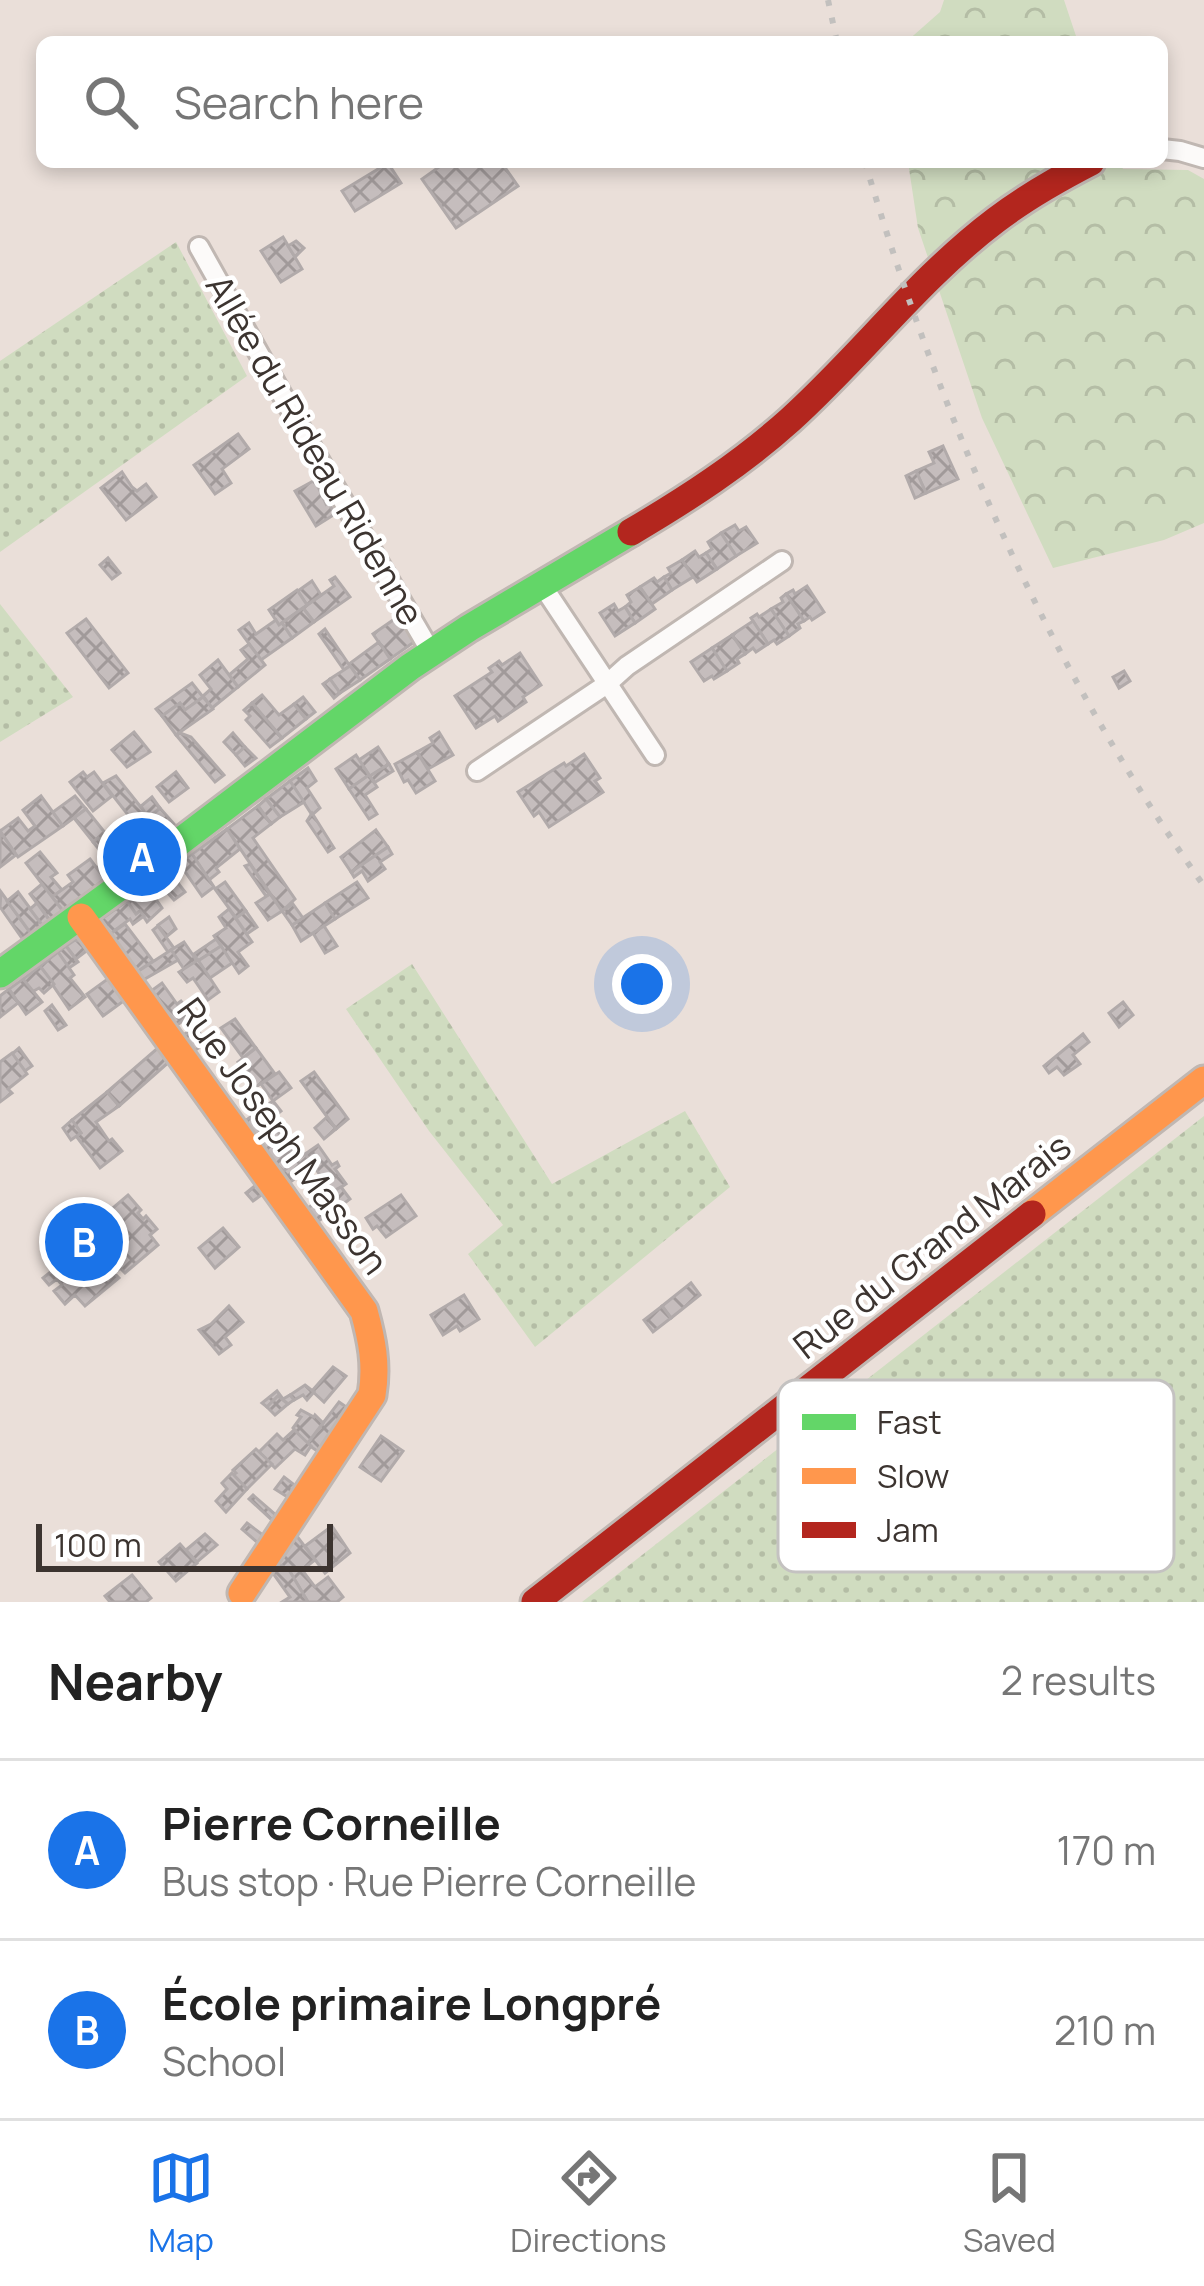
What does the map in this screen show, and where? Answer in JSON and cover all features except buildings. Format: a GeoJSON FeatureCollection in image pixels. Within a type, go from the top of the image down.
{"type":"FeatureCollection","features":[{"type":"Feature","properties":{"kind":"street"},"geometry":{"type":"LineString","coordinates":[[1168,150],[1204,158]]}},
{"type":"Feature","properties":{"kind":"street"},"geometry":{"type":"LineString","coordinates":[[0,974],[431,652],[691,495],[750,454],[803,409],[933,274],[1008,208],[1078,168]]}},
{"type":"Feature","properties":{"kind":"street","name":"Allée du Rideau Ridenne"},"geometry":{"type":"LineString","coordinates":[[199,247],[431,652]]}},
{"type":"Feature","properties":{"kind":"street"},"geometry":{"type":"LineString","coordinates":[[477,770],[782,561]]}},
{"type":"Feature","properties":{"kind":"street"},"geometry":{"type":"LineString","coordinates":[[542,585],[655,754]]}},
{"type":"Feature","properties":{"kind":"street","name":"Rue Joseph Masson"},"geometry":{"type":"LineString","coordinates":[[81,916],[364,1311],[374,1345],[377,1371],[372,1395],[240,1599]]}},
{"type":"Feature","properties":{"kind":"street","name":"Rue du Grand Marais"},"geometry":{"type":"LineString","coordinates":[[820,1380],[1204,1080]]}},
{"type":"Feature","properties":{"kind":"street","name":"Rue du Grand Marais"},"geometry":{"type":"LineString","coordinates":[[535,1602],[778,1412]]}},
{"type":"Feature","properties":{"kind":"green space"},"geometry":{"type":"Polygon","coordinates":[[[944,0],[1064,0],[1076,36],[913,36],[940,12],[944,0]]]}},
{"type":"Feature","properties":{"kind":"green space"},"geometry":{"type":"Polygon","coordinates":[[[909,168],[1188,170],[1204,179],[1204,523],[1164,540],[1053,568],[982,418],[918,228],[909,168]]]}},
{"type":"Feature","properties":{"kind":"green space"},"geometry":{"type":"Polygon","coordinates":[[[176,242],[247,376],[0,552],[0,361],[176,242]]]}},
{"type":"Feature","properties":{"kind":"green space"},"geometry":{"type":"Polygon","coordinates":[[[0,604],[73,697],[0,742],[0,604]]]}},
{"type":"Feature","properties":{"kind":"green space"},"geometry":{"type":"Polygon","coordinates":[[[412,964],[552,1184],[685,1111],[730,1187],[535,1347],[468,1254],[503,1225],[429,1131],[346,1009],[412,964]]]}},
{"type":"Feature","properties":{"kind":"green space"},"geometry":{"type":"Polygon","coordinates":[[[1204,1116],[1204,1602],[582,1602],[778,1449],[778,1572],[1174,1572],[1174,1380],[866,1380],[1204,1116]]]}},
{"type":"Feature","properties":{"kind":"railway"},"geometry":{"type":"LineString","coordinates":[[828,0],[836,36]]}},
{"type":"Feature","properties":{"kind":"railway"},"geometry":{"type":"LineString","coordinates":[[867,168],[928,353],[1004,538],[1096,716],[1204,886]]}},
{"type":"Feature","properties":{"kind":"traffic: fast"},"geometry":{"type":"LineString","coordinates":[[0,974],[410,667],[631,532]]}},
{"type":"Feature","properties":{"kind":"traffic: slow"},"geometry":{"type":"LineString","coordinates":[[81,917],[364,1311],[367,1322],[374,1363],[372,1395],[242,1593]]}},
{"type":"Feature","properties":{"kind":"traffic: slow"},"geometry":{"type":"LineString","coordinates":[[1032,1214],[1204,1080]]}},
{"type":"Feature","properties":{"kind":"traffic: jam"},"geometry":{"type":"LineString","coordinates":[[631,532],[771,436],[968,243],[1042,189],[1080,168]]}},
{"type":"Feature","properties":{"kind":"traffic: jam"},"geometry":{"type":"LineString","coordinates":[[819,1380],[1032,1214]]}},
{"type":"Feature","properties":{"kind":"traffic: jam"},"geometry":{"type":"LineString","coordinates":[[535,1602],[778,1412]]}},
{"type":"Feature","properties":{"kind":"place","name":"Pierre Corneille"},"geometry":{"type":"Point","coordinates":[142,857]}},
{"type":"Feature","properties":{"kind":"place","name":"École primaire Longpré"},"geometry":{"type":"Point","coordinates":[84,1242]}}]}
